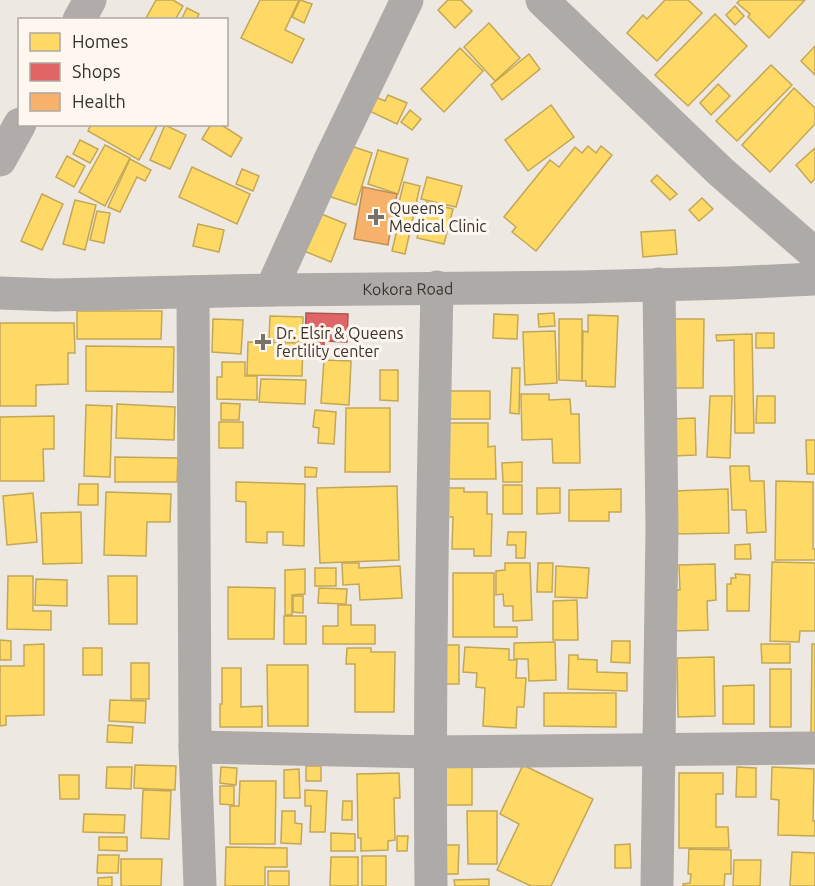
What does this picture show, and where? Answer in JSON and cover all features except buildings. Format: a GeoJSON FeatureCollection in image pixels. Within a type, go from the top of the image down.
{"type":"FeatureCollection","features":[{"type":"Feature","properties":{"kind":"main road"},"geometry":{"type":"LineString","coordinates":[[80,18],[90,0]]}},
{"type":"Feature","properties":{"kind":"main road"},"geometry":{"type":"LineString","coordinates":[[0,160],[19,126]]}},
{"type":"Feature","properties":{"kind":"street"},"geometry":{"type":"LineString","coordinates":[[271,290],[329,162],[407,0]]}},
{"type":"Feature","properties":{"kind":"street"},"geometry":{"type":"LineString","coordinates":[[542,0],[721,172],[815,254]]}},
{"type":"Feature","properties":{"kind":"street","name":"Kokora Road"},"geometry":{"type":"LineString","coordinates":[[0,293],[55,295],[437,287],[580,287],[815,279]]}},
{"type":"Feature","properties":{"kind":"street"},"geometry":{"type":"LineString","coordinates":[[657,886],[662,529],[659,284]]}},
{"type":"Feature","properties":{"kind":"street"},"geometry":{"type":"LineString","coordinates":[[431,886],[432,533],[437,287]]}},
{"type":"Feature","properties":{"kind":"street"},"geometry":{"type":"LineString","coordinates":[[193,292],[195,747],[200,886]]}},
{"type":"Feature","properties":{"kind":"street"},"geometry":{"type":"LineString","coordinates":[[195,747],[430,752],[815,748]]}},
{"type":"Feature","properties":{"kind":"place","name":"Queens Medical Clinic"},"geometry":{"type":"Point","coordinates":[376,217]}},
{"type":"Feature","properties":{"kind":"place","name":"Dr. Elsir & Queens fertility center"},"geometry":{"type":"Point","coordinates":[263,342]}}]}
